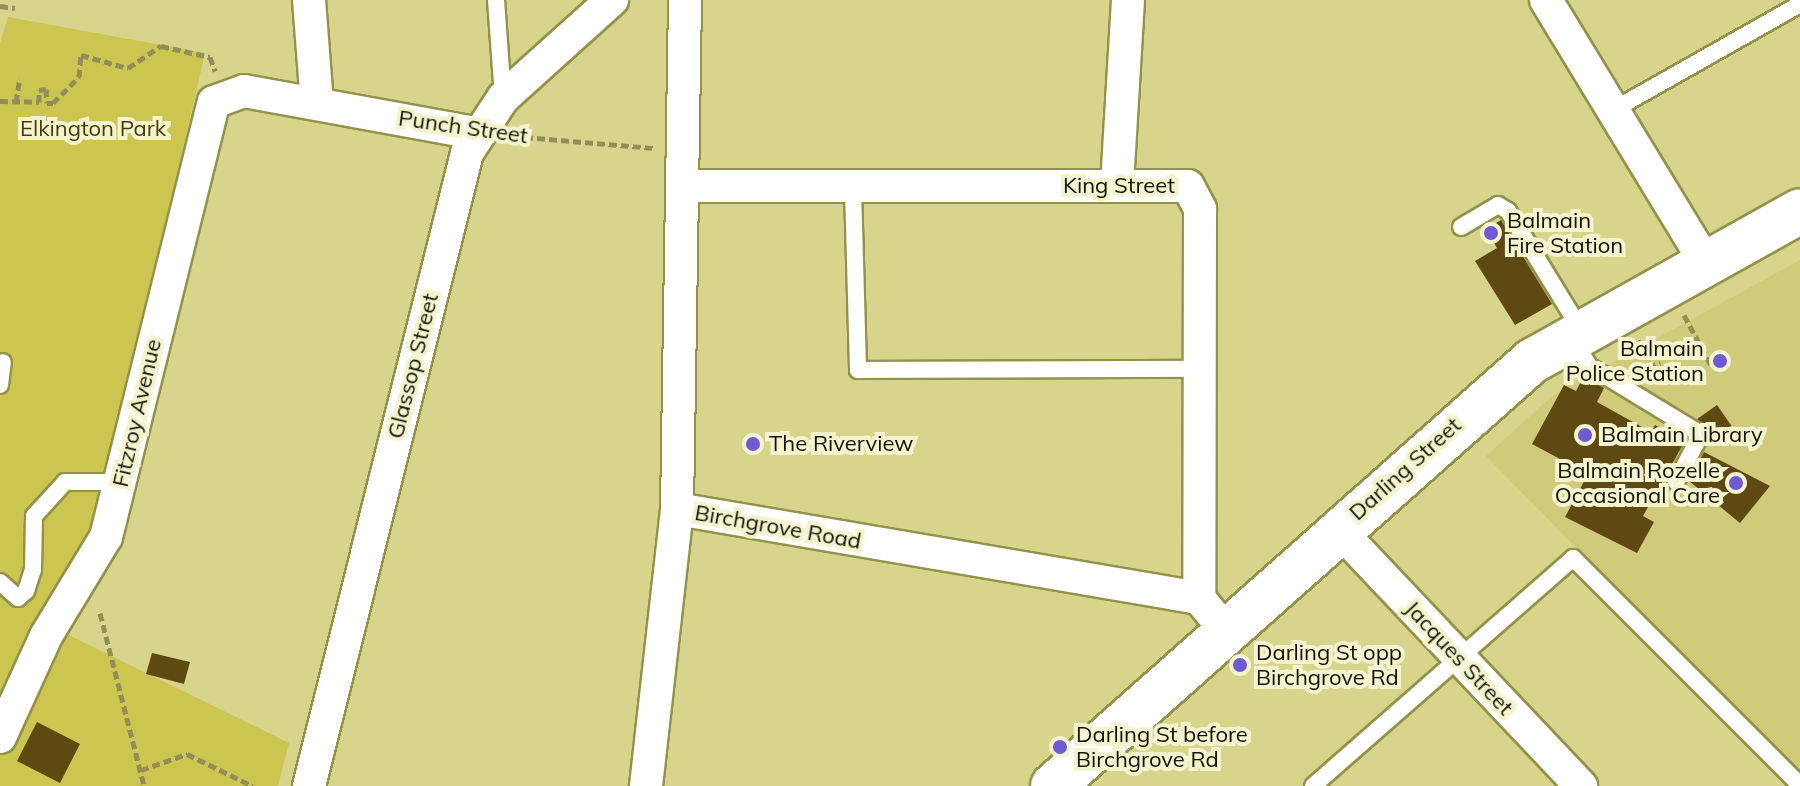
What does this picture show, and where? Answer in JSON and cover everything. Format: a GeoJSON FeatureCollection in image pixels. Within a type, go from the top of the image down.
{"type":"FeatureCollection","features":[{"type":"Feature","properties":{"kind":"street"},"geometry":{"type":"LineString","coordinates":[[309,0],[317,103]]}},
{"type":"Feature","properties":{"kind":"street","name":"Glassop Street"},"geometry":{"type":"LineString","coordinates":[[309,786],[461,172],[476,133],[503,98],[612,0]]}},
{"type":"Feature","properties":{"kind":"street","name":"Birchgrove Road"},"geometry":{"type":"LineString","coordinates":[[685,0],[677,509],[1212,614]]}},
{"type":"Feature","properties":{"kind":"street"},"geometry":{"type":"LineString","coordinates":[[1117,185],[1128,0]]}},
{"type":"Feature","properties":{"kind":"street"},"geometry":{"type":"LineString","coordinates":[[1546,0],[1706,263]]}},
{"type":"Feature","properties":{"kind":"street","name":"Punch Street"},"geometry":{"type":"LineString","coordinates":[[234,93],[317,103],[476,133]]}},
{"type":"Feature","properties":{"kind":"street","name":"Fitzroy Avenue"},"geometry":{"type":"LineString","coordinates":[[0,737],[46,636],[100,555],[122,482],[206,119],[234,93]]}},
{"type":"Feature","properties":{"kind":"street","name":"King Street"},"geometry":{"type":"LineString","coordinates":[[682,186],[853,189],[1188,186],[1200,209],[1202,369],[1212,614]]}},
{"type":"Feature","properties":{"kind":"street","name":"Darling Street"},"geometry":{"type":"LineString","coordinates":[[1053,786],[1212,614],[1338,529],[1490,394],[1576,333],[1800,211]]}},
{"type":"Feature","properties":{"kind":"street"},"geometry":{"type":"LineString","coordinates":[[646,786],[677,509]]}},
{"type":"Feature","properties":{"kind":"street","name":"Jacques Street"},"geometry":{"type":"LineString","coordinates":[[1338,529],[1564,780]]}},
{"type":"Feature","properties":{"kind":"lane"},"geometry":{"type":"LineString","coordinates":[[496,0],[503,98]]}},
{"type":"Feature","properties":{"kind":"lane"},"geometry":{"type":"LineString","coordinates":[[1613,110],[1800,4]]}},
{"type":"Feature","properties":{"kind":"lane"},"geometry":{"type":"LineString","coordinates":[[853,189],[858,370],[1202,369]]}},
{"type":"Feature","properties":{"kind":"lane"},"geometry":{"type":"LineString","coordinates":[[1461,227],[1498,205],[1508,211],[1576,333],[1589,366],[1701,434],[1676,482]]}},
{"type":"Feature","properties":{"kind":"lane"},"geometry":{"type":"LineString","coordinates":[[0,385],[3,362]]}},
{"type":"Feature","properties":{"kind":"lane"},"geometry":{"type":"LineString","coordinates":[[0,582],[18,598],[26,591],[33,570],[34,516],[65,482],[122,482]]}},
{"type":"Feature","properties":{"kind":"lane"},"geometry":{"type":"LineString","coordinates":[[1313,786],[1573,558],[1800,785]]}},
{"type":"Feature","properties":{"kind":"path"},"geometry":{"type":"LineString","coordinates":[[0,6],[15,8]]}},
{"type":"Feature","properties":{"kind":"path"},"geometry":{"type":"LineString","coordinates":[[0,101],[39,102],[39,90],[46,89],[47,103],[53,103],[79,77],[81,55],[128,68],[161,46],[210,57],[234,93]]}},
{"type":"Feature","properties":{"kind":"path"},"geometry":{"type":"LineString","coordinates":[[16,102],[20,78]]}},
{"type":"Feature","properties":{"kind":"path","name":"Punch Street"},"geometry":{"type":"LineString","coordinates":[[476,133],[683,151]]}},
{"type":"Feature","properties":{"kind":"path"},"geometry":{"type":"LineString","coordinates":[[1683,314],[1712,367]]}},
{"type":"Feature","properties":{"kind":"path"},"geometry":{"type":"LineString","coordinates":[[1638,340],[1648,367],[1667,394],[1663,411]]}},
{"type":"Feature","properties":{"kind":"path"},"geometry":{"type":"LineString","coordinates":[[1648,367],[1660,363]]}},
{"type":"Feature","properties":{"kind":"path"},"geometry":{"type":"LineString","coordinates":[[100,613],[144,786]]}},
{"type":"Feature","properties":{"kind":"path"},"geometry":{"type":"LineString","coordinates":[[141,770],[187,754],[253,786]]}},
{"type":"Feature","properties":{"kind":"shaded area"},"geometry":{"type":"Polygon","coordinates":[[[1800,260],[1800,775],[1486,456],[1552,396],[1800,260]]]}},
{"type":"Feature","properties":{"kind":"green space","name":"Elkington Park"},"geometry":{"type":"Polygon","coordinates":[[[8,17],[205,53],[104,491],[92,529],[42,622],[289,743],[278,786],[0,786],[0,43],[8,17]]]}},
{"type":"Feature","properties":{"kind":"building"},"geometry":{"type":"Polygon","coordinates":[[[1501,220],[1552,304],[1515,325],[1475,261],[1497,248],[1486,229],[1501,220]]]}},
{"type":"Feature","properties":{"kind":"building"},"geometry":{"type":"Polygon","coordinates":[[[1584,376],[1604,388],[1597,402],[1651,432],[1655,425],[1685,441],[1643,516],[1654,522],[1637,553],[1565,517],[1588,474],[1532,444],[1564,385],[1576,391],[1584,376]]]}},
{"type":"Feature","properties":{"kind":"building"},"geometry":{"type":"Polygon","coordinates":[[[1717,405],[1733,428],[1715,440],[1697,419],[1717,405]]]}},
{"type":"Feature","properties":{"kind":"building","name":"Balmain Rozelle Occasional Care"},"geometry":{"type":"Polygon","coordinates":[[[1704,452],[1770,486],[1740,523],[1689,481],[1704,452]]]}},
{"type":"Feature","properties":{"kind":"building"},"geometry":{"type":"Polygon","coordinates":[[[152,653],[190,662],[184,684],[146,674],[152,653]]]}},
{"type":"Feature","properties":{"kind":"building"},"geometry":{"type":"Polygon","coordinates":[[[37,722],[80,744],[60,783],[17,761],[37,722]]]}},
{"type":"Feature","properties":{"kind":"place","name":"Balmain Fire Station"},"geometry":{"type":"Point","coordinates":[1491,233]}},
{"type":"Feature","properties":{"kind":"place","name":"Balmain Police Station"},"geometry":{"type":"Point","coordinates":[1720,361]}},
{"type":"Feature","properties":{"kind":"place","name":"Balmain Library"},"geometry":{"type":"Point","coordinates":[1585,435]}},
{"type":"Feature","properties":{"kind":"place","name":"The Riverview"},"geometry":{"type":"Point","coordinates":[753,444]}},
{"type":"Feature","properties":{"kind":"place","name":"Balmain Rozelle Occasional Care"},"geometry":{"type":"Point","coordinates":[1736,483]}},
{"type":"Feature","properties":{"kind":"place","name":"Darling St opp Birchgrove Rd"},"geometry":{"type":"Point","coordinates":[1240,665]}},
{"type":"Feature","properties":{"kind":"place","name":"Darling St before Birchgrove Rd"},"geometry":{"type":"Point","coordinates":[1060,747]}}]}
